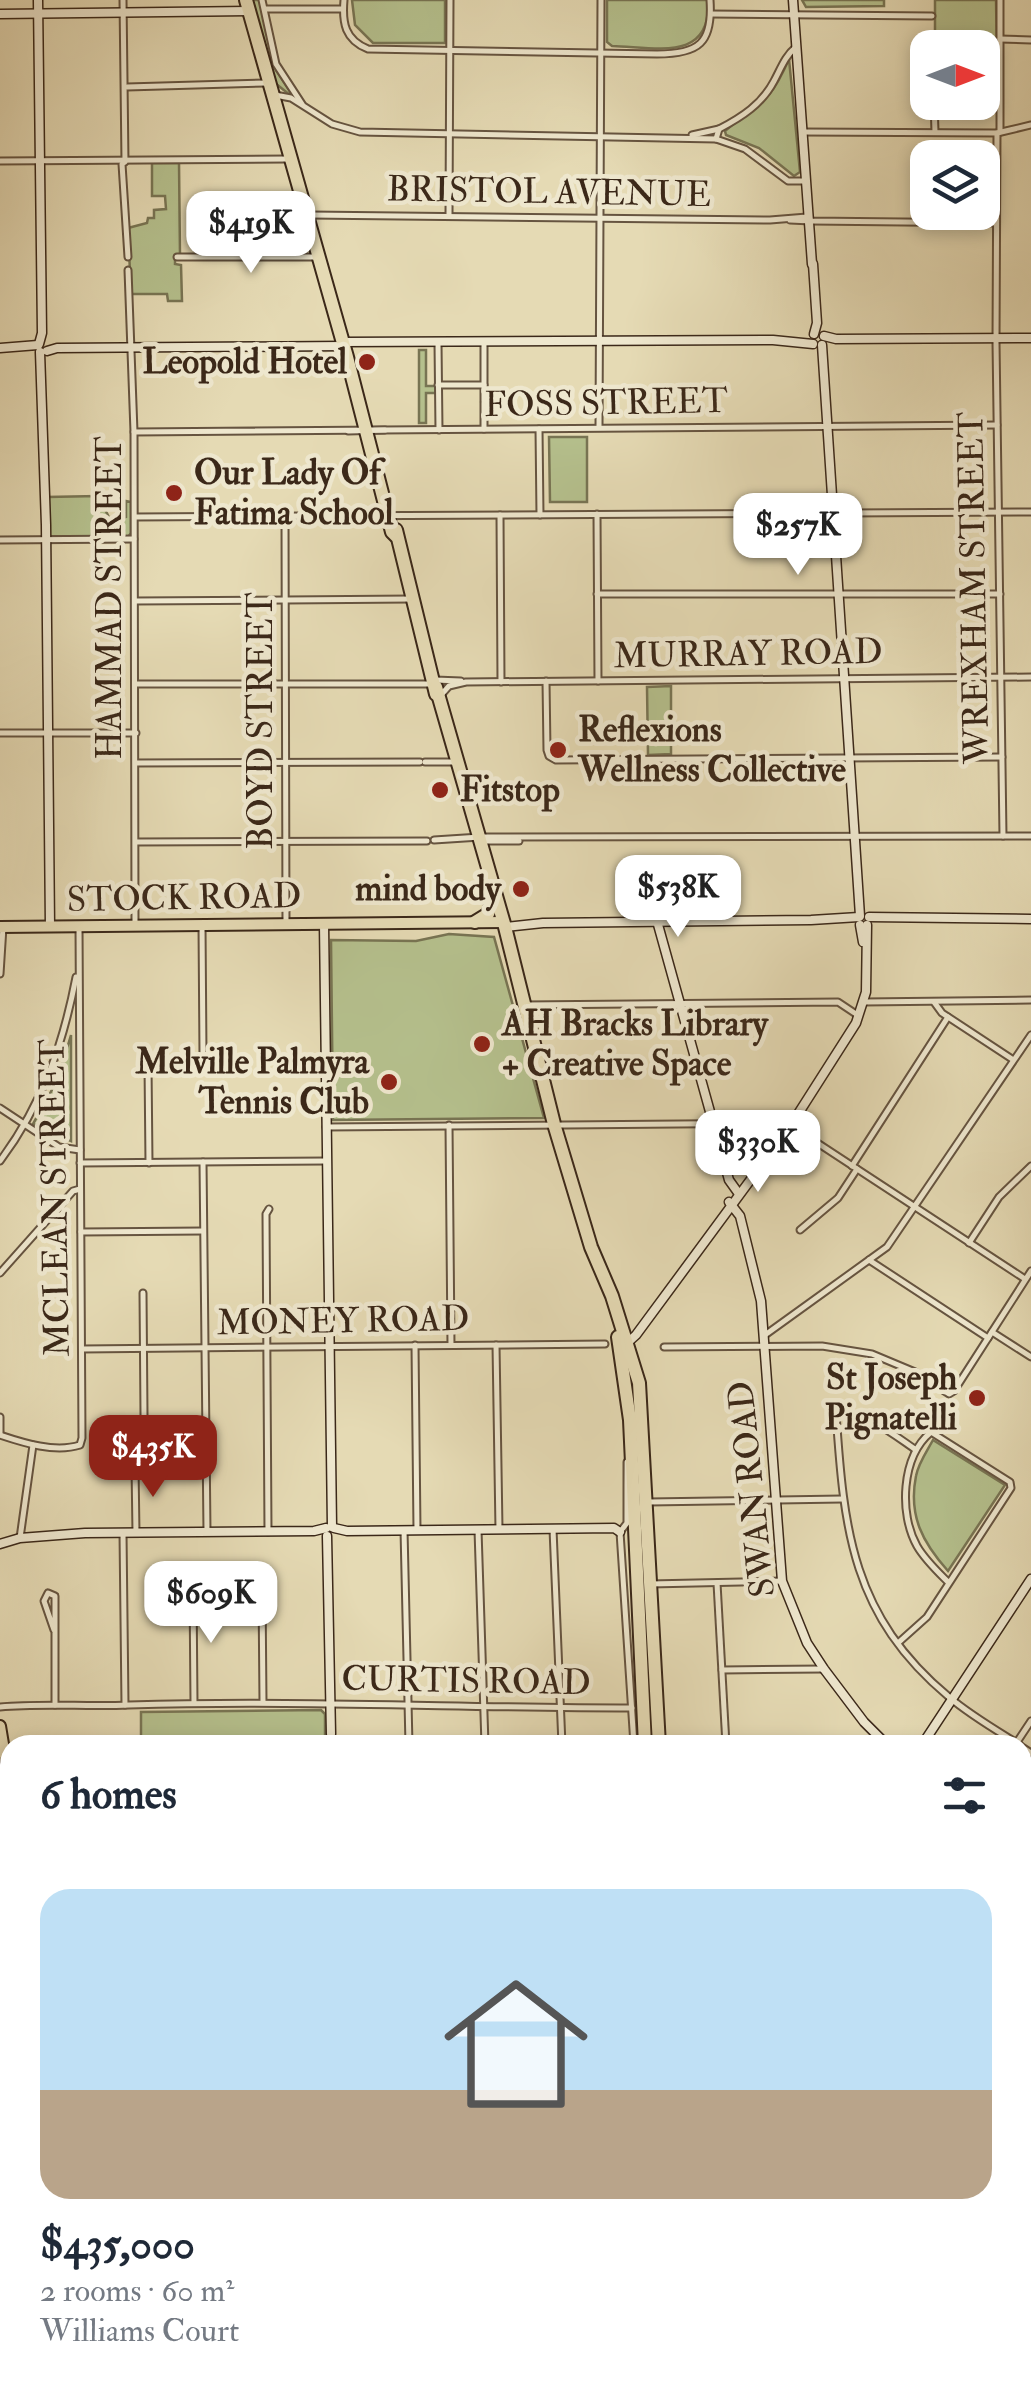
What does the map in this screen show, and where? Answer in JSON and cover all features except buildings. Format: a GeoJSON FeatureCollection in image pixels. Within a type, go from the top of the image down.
{"type":"FeatureCollection","features":[{"type":"Feature","properties":{"kind":"highway"},"geometry":{"type":"LineString","coordinates":[[247,6],[344,344],[554,1124],[633,1384],[650,1584],[642,1661],[657,1735]]}},
{"type":"Feature","properties":{"kind":"highway"},"geometry":{"type":"LineString","coordinates":[[478,839],[491,906],[500,924]]}},
{"type":"Feature","properties":{"kind":"highway"},"geometry":{"type":"LineString","coordinates":[[475,922],[488,914],[491,906]]}},
{"type":"Feature","properties":{"kind":"highway"},"geometry":{"type":"LineString","coordinates":[[633,1384],[631,1449],[645,1735]]}},
{"type":"Feature","properties":{"kind":"main road","name":"STOCK ROAD"},"geometry":{"type":"LineString","coordinates":[[369,924],[385,928],[500,924]]}},
{"type":"Feature","properties":{"kind":"main road","name":"STOCK ROAD"},"geometry":{"type":"LineString","coordinates":[[2,928],[500,924]]}},
{"type":"Feature","properties":{"kind":"main road"},"geometry":{"type":"LineString","coordinates":[[0,1726],[0,1734]]}},
{"type":"Feature","properties":{"kind":"street"},"geometry":{"type":"LineString","coordinates":[[39,0],[50,927]]}},
{"type":"Feature","properties":{"kind":"street"},"geometry":{"type":"LineString","coordinates":[[262,0],[276,64],[302,107]]}},
{"type":"Feature","properties":{"kind":"street"},"geometry":{"type":"LineString","coordinates":[[344,0],[348,35],[360,46],[382,51],[600,54],[690,51],[706,36],[710,0]]}},
{"type":"Feature","properties":{"kind":"street"},"geometry":{"type":"LineString","coordinates":[[449,215],[450,0]]}},
{"type":"Feature","properties":{"kind":"street"},"geometry":{"type":"LineString","coordinates":[[599,428],[601,0]]}},
{"type":"Feature","properties":{"kind":"street"},"geometry":{"type":"LineString","coordinates":[[619,1342],[789,1124],[856,1023],[863,1002],[864,920],[792,0]]}},
{"type":"Feature","properties":{"kind":"street","name":"WREXHAM STREET"},"geometry":{"type":"LineString","coordinates":[[1000,0],[1000,30]]}},
{"type":"Feature","properties":{"kind":"street"},"geometry":{"type":"LineString","coordinates":[[0,13],[247,6]]}},
{"type":"Feature","properties":{"kind":"street"},"geometry":{"type":"LineString","coordinates":[[124,7],[126,86],[122,164],[128,256]]}},
{"type":"Feature","properties":{"kind":"street"},"geometry":{"type":"LineString","coordinates":[[265,9],[343,10]]}},
{"type":"Feature","properties":{"kind":"street"},"geometry":{"type":"LineString","coordinates":[[711,14],[932,16]]}},
{"type":"Feature","properties":{"kind":"street"},"geometry":{"type":"LineString","coordinates":[[1000,39],[1031,40]]}},
{"type":"Feature","properties":{"kind":"street"},"geometry":{"type":"LineString","coordinates":[[690,137],[719,128],[758,103],[796,47]]}},
{"type":"Feature","properties":{"kind":"street"},"geometry":{"type":"LineString","coordinates":[[126,86],[272,93],[332,124],[355,131],[716,140],[756,156],[788,181],[806,181]]}},
{"type":"Feature","properties":{"kind":"street"},"geometry":{"type":"LineString","coordinates":[[935,120],[935,132]]}},
{"type":"Feature","properties":{"kind":"street","name":"WREXHAM STREET"},"geometry":{"type":"LineString","coordinates":[[998,120],[998,140]]}},
{"type":"Feature","properties":{"kind":"street"},"geometry":{"type":"LineString","coordinates":[[803,132],[998,133],[1031,124]]}},
{"type":"Feature","properties":{"kind":"street"},"geometry":{"type":"LineString","coordinates":[[716,140],[719,128]]}},
{"type":"Feature","properties":{"kind":"street"},"geometry":{"type":"LineString","coordinates":[[0,162],[290,158]]}},
{"type":"Feature","properties":{"kind":"street","name":"BRISTOL AVENUE"},"geometry":{"type":"LineString","coordinates":[[306,215],[910,221]]}},
{"type":"Feature","properties":{"kind":"street","name":"WREXHAM STREET"},"geometry":{"type":"LineString","coordinates":[[997,230],[1003,836]]}},
{"type":"Feature","properties":{"kind":"street"},"geometry":{"type":"LineString","coordinates":[[177,257],[319,257]]}},
{"type":"Feature","properties":{"kind":"street","name":"HAMMAD STREET"},"geometry":{"type":"LineString","coordinates":[[128,270],[134,432],[135,926]]}},
{"type":"Feature","properties":{"kind":"street"},"geometry":{"type":"LineString","coordinates":[[344,344],[1031,338]]}},
{"type":"Feature","properties":{"kind":"street"},"geometry":{"type":"LineString","coordinates":[[0,348],[322,344],[336,339],[350,349],[360,344]]}},
{"type":"Feature","properties":{"kind":"street"},"geometry":{"type":"LineString","coordinates":[[438,343],[439,430]]}},
{"type":"Feature","properties":{"kind":"street"},"geometry":{"type":"LineString","coordinates":[[484,343],[484,430]]}},
{"type":"Feature","properties":{"kind":"street"},"geometry":{"type":"LineString","coordinates":[[438,385],[484,385]]}},
{"type":"Feature","properties":{"kind":"street","name":"FOSS STREET"},"geometry":{"type":"LineString","coordinates":[[134,432],[997,424]]}},
{"type":"Feature","properties":{"kind":"street"},"geometry":{"type":"LineString","coordinates":[[539,429],[540,515]]}},
{"type":"Feature","properties":{"kind":"street"},"geometry":{"type":"LineString","coordinates":[[134,517],[1031,512]]}},
{"type":"Feature","properties":{"kind":"street"},"geometry":{"type":"LineString","coordinates":[[597,514],[598,681]]}},
{"type":"Feature","properties":{"kind":"street"},"geometry":{"type":"LineString","coordinates":[[500,515],[501,682]]}},
{"type":"Feature","properties":{"kind":"street","name":"BOYD STREET"},"geometry":{"type":"LineString","coordinates":[[285,518],[286,924]]}},
{"type":"Feature","properties":{"kind":"street"},"geometry":{"type":"LineString","coordinates":[[0,540],[134,540]]}},
{"type":"Feature","properties":{"kind":"street"},"geometry":{"type":"LineString","coordinates":[[597,594],[1000,594]]}},
{"type":"Feature","properties":{"kind":"street"},"geometry":{"type":"LineString","coordinates":[[135,601],[412,599]]}},
{"type":"Feature","properties":{"kind":"street","name":"MURRAY ROAD"},"geometry":{"type":"LineString","coordinates":[[135,684],[1031,677]]}},
{"type":"Feature","properties":{"kind":"street","name":"MURRAY ROAD"},"geometry":{"type":"LineString","coordinates":[[416,682],[466,682]]}},
{"type":"Feature","properties":{"kind":"street"},"geometry":{"type":"LineString","coordinates":[[546,682],[546,747],[554,759],[1002,757]]}},
{"type":"Feature","properties":{"kind":"street"},"geometry":{"type":"LineString","coordinates":[[0,733],[136,733]]}},
{"type":"Feature","properties":{"kind":"street"},"geometry":{"type":"LineString","coordinates":[[136,763],[456,759]]}},
{"type":"Feature","properties":{"kind":"street"},"geometry":{"type":"LineString","coordinates":[[136,842],[1031,836]]}},
{"type":"Feature","properties":{"kind":"street","name":"STOCK ROAD"},"geometry":{"type":"LineString","coordinates":[[500,924],[1031,918]]}},
{"type":"Feature","properties":{"kind":"street"},"geometry":{"type":"LineString","coordinates":[[657,922],[730,1184],[738,1193]]}},
{"type":"Feature","properties":{"kind":"street"},"geometry":{"type":"LineString","coordinates":[[324,924],[332,1735]]}},
{"type":"Feature","properties":{"kind":"street"},"geometry":{"type":"LineString","coordinates":[[148,1162],[148,1065],[196,1062],[203,1055],[202,925]]}},
{"type":"Feature","properties":{"kind":"street","name":"MCLEAN STREET"},"geometry":{"type":"LineString","coordinates":[[33,1445],[71,1448],[80,1445],[82,1438],[77,927]]}},
{"type":"Feature","properties":{"kind":"street"},"geometry":{"type":"LineString","coordinates":[[0,974],[2,928]]}},
{"type":"Feature","properties":{"kind":"street"},"geometry":{"type":"LineString","coordinates":[[0,1161],[26,1125],[56,1060],[78,971]]}},
{"type":"Feature","properties":{"kind":"street"},"geometry":{"type":"LineString","coordinates":[[863,1002],[1031,1000]]}},
{"type":"Feature","properties":{"kind":"street"},"geometry":{"type":"LineString","coordinates":[[522,1004],[838,1002],[856,1014]]}},
{"type":"Feature","properties":{"kind":"street"},"geometry":{"type":"LineString","coordinates":[[789,1124],[863,1002]]}},
{"type":"Feature","properties":{"kind":"street"},"geometry":{"type":"LineString","coordinates":[[934,1002],[948,1017],[1012,1059]]}},
{"type":"Feature","properties":{"kind":"street"},"geometry":{"type":"LineString","coordinates":[[800,1230],[838,1198],[948,1017]]}},
{"type":"Feature","properties":{"kind":"street"},"geometry":{"type":"LineString","coordinates":[[765,1341],[886,1247],[1031,1034]]}},
{"type":"Feature","properties":{"kind":"street"},"geometry":{"type":"LineString","coordinates":[[0,1108],[59,1146],[80,1150]]}},
{"type":"Feature","properties":{"kind":"street"},"geometry":{"type":"LineString","coordinates":[[326,1127],[789,1124],[1024,1279]]}},
{"type":"Feature","properties":{"kind":"street"},"geometry":{"type":"LineString","coordinates":[[449,1125],[452,1345]]}},
{"type":"Feature","properties":{"kind":"street"},"geometry":{"type":"LineString","coordinates":[[80,1164],[326,1161]]}},
{"type":"Feature","properties":{"kind":"street"},"geometry":{"type":"LineString","coordinates":[[203,1162],[207,1532]]}},
{"type":"Feature","properties":{"kind":"street"},"geometry":{"type":"LineString","coordinates":[[969,1242],[999,1197],[1031,1166]]}},
{"type":"Feature","properties":{"kind":"street"},"geometry":{"type":"LineString","coordinates":[[0,1273],[80,1188]]}},
{"type":"Feature","properties":{"kind":"street","name":"SWAN ROAD"},"geometry":{"type":"LineString","coordinates":[[731,1203],[738,1212],[758,1286],[782,1581],[807,1643],[877,1735]]}},
{"type":"Feature","properties":{"kind":"street"},"geometry":{"type":"LineString","coordinates":[[268,1532],[269,1210]]}},
{"type":"Feature","properties":{"kind":"street"},"geometry":{"type":"LineString","coordinates":[[81,1232],[204,1230]]}},
{"type":"Feature","properties":{"kind":"street"},"geometry":{"type":"LineString","coordinates":[[868,1260],[1031,1357]]}},
{"type":"Feature","properties":{"kind":"street"},"geometry":{"type":"LineString","coordinates":[[664,1347],[765,1341],[872,1354],[915,1372],[949,1394],[954,1392],[1031,1271]]}},
{"type":"Feature","properties":{"kind":"street"},"geometry":{"type":"LineString","coordinates":[[143,1293],[144,1416]]}},
{"type":"Feature","properties":{"kind":"street","name":"MONEY ROAD"},"geometry":{"type":"LineString","coordinates":[[82,1348],[619,1342]]}},
{"type":"Feature","properties":{"kind":"street"},"geometry":{"type":"LineString","coordinates":[[496,1344],[499,1529]]}},
{"type":"Feature","properties":{"kind":"street"},"geometry":{"type":"LineString","coordinates":[[415,1345],[417,1530]]}},
{"type":"Feature","properties":{"kind":"street"},"geometry":{"type":"LineString","coordinates":[[916,1450],[873,1420],[853,1413],[836,1413],[842,1499],[852,1552],[866,1588],[898,1643],[924,1675],[951,1700],[1003,1735]]}},
{"type":"Feature","properties":{"kind":"street"},"geometry":{"type":"LineString","coordinates":[[0,1417],[0,1436],[33,1445],[20,1538]]}},
{"type":"Feature","properties":{"kind":"street"},"geometry":{"type":"LineString","coordinates":[[898,1643],[927,1618],[1011,1488],[1010,1482],[931,1432],[916,1450],[907,1474],[907,1510],[916,1544],[949,1583]]}},
{"type":"Feature","properties":{"kind":"street"},"geometry":{"type":"LineString","coordinates":[[620,1532],[627,1523],[625,1470],[631,1449]]}},
{"type":"Feature","properties":{"kind":"street"},"geometry":{"type":"LineString","coordinates":[[135,1466],[136,1533]]}},
{"type":"Feature","properties":{"kind":"street"},"geometry":{"type":"LineString","coordinates":[[646,1502],[842,1499]]}},
{"type":"Feature","properties":{"kind":"street"},"geometry":{"type":"LineString","coordinates":[[0,1544],[20,1538],[136,1533],[614,1528],[620,1532],[642,1661],[632,1708],[633,1735]]}},
{"type":"Feature","properties":{"kind":"street"},"geometry":{"type":"LineString","coordinates":[[552,1529],[561,1735]]}},
{"type":"Feature","properties":{"kind":"street"},"geometry":{"type":"LineString","coordinates":[[404,1530],[409,1735]]}},
{"type":"Feature","properties":{"kind":"street"},"geometry":{"type":"LineString","coordinates":[[478,1530],[485,1735]]}},
{"type":"Feature","properties":{"kind":"street"},"geometry":{"type":"LineString","coordinates":[[123,1534],[125,1706]]}},
{"type":"Feature","properties":{"kind":"street"},"geometry":{"type":"LineString","coordinates":[[928,1735],[1031,1579]]}},
{"type":"Feature","properties":{"kind":"street"},"geometry":{"type":"LineString","coordinates":[[650,1584],[782,1581]]}},
{"type":"Feature","properties":{"kind":"street"},"geometry":{"type":"LineString","coordinates":[[717,1583],[725,1735]]}},
{"type":"Feature","properties":{"kind":"street"},"geometry":{"type":"LineString","coordinates":[[193,1589],[194,1703]]}},
{"type":"Feature","properties":{"kind":"street"},"geometry":{"type":"LineString","coordinates":[[262,1591],[263,1702]]}},
{"type":"Feature","properties":{"kind":"street"},"geometry":{"type":"LineString","coordinates":[[54,1630],[44,1602],[48,1593],[55,1596],[55,1706]]}},
{"type":"Feature","properties":{"kind":"street"},"geometry":{"type":"LineString","coordinates":[[722,1670],[824,1670]]}},
{"type":"Feature","properties":{"kind":"street","name":"CURTIS ROAD"},"geometry":{"type":"LineString","coordinates":[[0,1707],[263,1702],[632,1708]]}},
{"type":"Feature","properties":{"kind":"green space"},"geometry":{"type":"Polygon","coordinates":[[[252,0],[260,0],[276,70],[295,99],[275,83],[252,0]]]}},
{"type":"Feature","properties":{"kind":"green space"},"geometry":{"type":"Polygon","coordinates":[[[352,0],[445,0],[445,43],[373,43],[355,25],[352,0]]]}},
{"type":"Feature","properties":{"kind":"green space"},"geometry":{"type":"Polygon","coordinates":[[[607,0],[708,0],[707,20],[701,34],[678,47],[612,46],[607,42],[607,0]]]}},
{"type":"Feature","properties":{"kind":"green space"},"geometry":{"type":"Polygon","coordinates":[[[802,0],[884,0],[884,6],[806,7],[802,0]]]}},
{"type":"Feature","properties":{"kind":"green space"},"geometry":{"type":"Polygon","coordinates":[[[935,0],[996,0],[997,30],[935,30],[935,0]]]}},
{"type":"Feature","properties":{"kind":"green space"},"geometry":{"type":"Polygon","coordinates":[[[789,59],[800,172],[794,176],[759,148],[726,135],[725,131],[769,95],[789,59]]]}},
{"type":"Feature","properties":{"kind":"green space"},"geometry":{"type":"Polygon","coordinates":[[[152,163],[179,163],[180,255],[175,256],[175,264],[181,265],[182,301],[168,301],[167,294],[131,294],[128,228],[147,223],[148,218],[154,218],[154,210],[166,209],[165,196],[152,196],[152,163]]]}},
{"type":"Feature","properties":{"kind":"green space"},"geometry":{"type":"Polygon","coordinates":[[[419,350],[426,350],[426,386],[436,386],[436,393],[426,393],[426,423],[419,423],[419,350]]]}},
{"type":"Feature","properties":{"kind":"green space"},"geometry":{"type":"Polygon","coordinates":[[[549,437],[587,437],[587,502],[550,502],[549,437]]]}},
{"type":"Feature","properties":{"kind":"green space"},"geometry":{"type":"Polygon","coordinates":[[[98,496],[112,523],[126,517],[126,501],[131,502],[128,537],[48,536],[47,497],[98,496]]]}},
{"type":"Feature","properties":{"kind":"green space"},"geometry":{"type":"Polygon","coordinates":[[[671,686],[671,754],[648,755],[647,687],[671,686]]]}},
{"type":"Feature","properties":{"kind":"green space"},"geometry":{"type":"Polygon","coordinates":[[[449,934],[494,937],[544,1118],[333,1120],[331,940],[416,941],[449,934]]]}},
{"type":"Feature","properties":{"kind":"green space"},"geometry":{"type":"Polygon","coordinates":[[[71,1035],[71,1141],[33,1124],[58,1079],[71,1035]]]}},
{"type":"Feature","properties":{"kind":"green space"},"geometry":{"type":"Polygon","coordinates":[[[933,1440],[1005,1485],[948,1571],[925,1539],[914,1504],[917,1471],[933,1440]]]}},
{"type":"Feature","properties":{"kind":"green space"},"geometry":{"type":"Polygon","coordinates":[[[321,1710],[325,1714],[325,1735],[141,1735],[141,1712],[321,1710]]]}},
{"type":"Feature","properties":{"kind":"place","name":"Leopold Hotel"},"geometry":{"type":"Point","coordinates":[367,362]}},
{"type":"Feature","properties":{"kind":"place","name":"Our Lady Of Fatima School"},"geometry":{"type":"Point","coordinates":[174,493]}},
{"type":"Feature","properties":{"kind":"place","name":"Reflexions Wellness Collective"},"geometry":{"type":"Point","coordinates":[558,750]}},
{"type":"Feature","properties":{"kind":"place","name":"Fitstop"},"geometry":{"type":"Point","coordinates":[440,790]}},
{"type":"Feature","properties":{"kind":"place","name":"mind body"},"geometry":{"type":"Point","coordinates":[521,889]}},
{"type":"Feature","properties":{"kind":"place","name":"AH Bracks Library + Creative Space"},"geometry":{"type":"Point","coordinates":[482,1044]}},
{"type":"Feature","properties":{"kind":"place","name":"Melville Palmyra Tennis Club"},"geometry":{"type":"Point","coordinates":[389,1082]}},
{"type":"Feature","properties":{"kind":"place","name":"St Joseph Pignatelli"},"geometry":{"type":"Point","coordinates":[977,1398]}}]}
